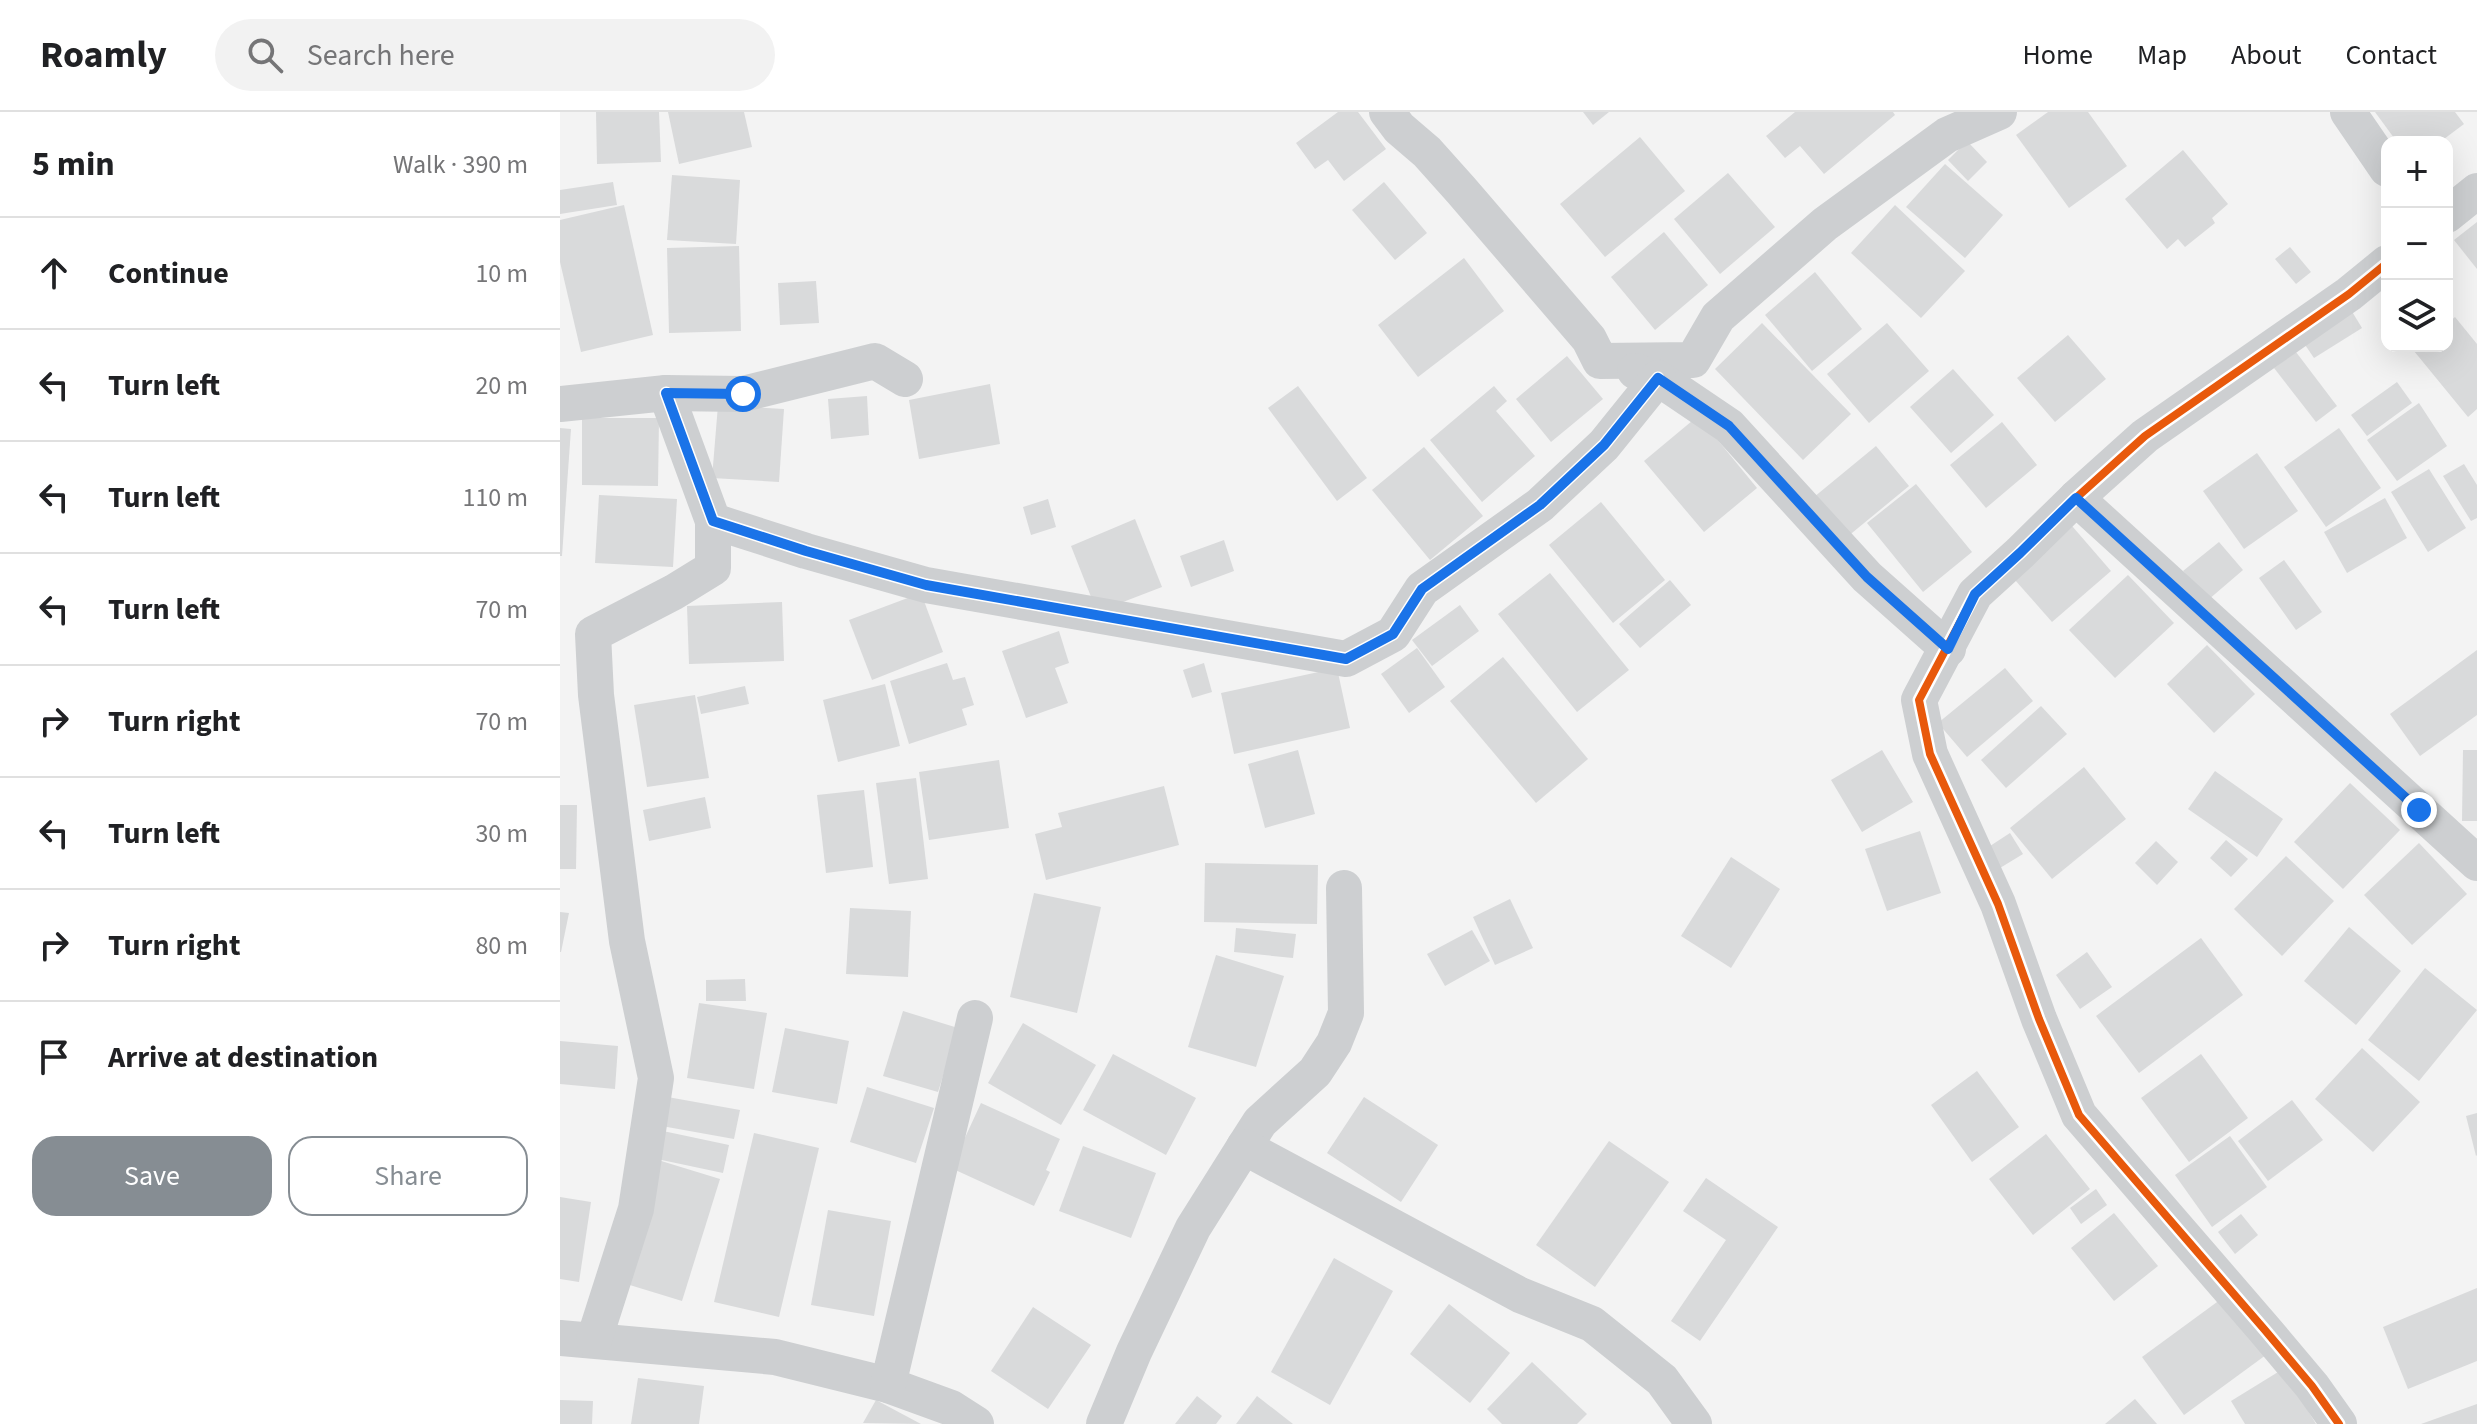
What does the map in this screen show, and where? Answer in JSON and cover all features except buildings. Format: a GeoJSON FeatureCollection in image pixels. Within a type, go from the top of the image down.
{"type":"FeatureCollection","features":[{"type":"Feature","properties":{"kind":"street"},"geometry":{"type":"LineString","coordinates":[[1387,112],[1471,201],[1589,339],[1600,361],[1658,378],[1729,426],[1867,577],[1948,649]]}},
{"type":"Feature","properties":{"kind":"street"},"geometry":{"type":"LineString","coordinates":[[1600,361],[1693,360],[1718,317],[1942,124],[1999,112]]}},
{"type":"Feature","properties":{"kind":"street"},"geometry":{"type":"LineString","coordinates":[[2348,112],[2381,160]]}},
{"type":"Feature","properties":{"kind":"street"},"geometry":{"type":"LineString","coordinates":[[2453,210],[2477,191]]}},
{"type":"Feature","properties":{"kind":"street"},"geometry":{"type":"LineString","coordinates":[[2339,1424],[2312,1386],[2079,1115],[2039,1019],[1998,904],[1930,754],[1919,700],[1975,594],[2076,498],[2145,436],[2349,294],[2381,268]]}},
{"type":"Feature","properties":{"kind":"street"},"geometry":{"type":"LineString","coordinates":[[560,404],[666,393],[743,394],[875,361],[905,379]]}},
{"type":"Feature","properties":{"kind":"street"},"geometry":{"type":"LineString","coordinates":[[713,521],[926,585],[1346,659],[1393,634],[1422,589],[1540,505],[1604,445],[1658,378]]}},
{"type":"Feature","properties":{"kind":"street"},"geometry":{"type":"LineString","coordinates":[[666,393],[713,521],[713,568],[593,634],[596,695],[627,941],[656,1078],[636,1209],[577,1339],[775,1357],[888,1385],[951,1408],[976,1424]]}},
{"type":"Feature","properties":{"kind":"street"},"geometry":{"type":"LineString","coordinates":[[2076,498],[2477,863]]}},
{"type":"Feature","properties":{"kind":"street"},"geometry":{"type":"LineString","coordinates":[[1104,1424],[1134,1352],[1193,1228],[1260,1122],[1315,1072],[1334,1043],[1346,1013],[1344,888]]}},
{"type":"Feature","properties":{"kind":"street"},"geometry":{"type":"LineString","coordinates":[[888,1385],[975,1018]]}},
{"type":"Feature","properties":{"kind":"street"},"geometry":{"type":"LineString","coordinates":[[1244,1147],[1520,1295],[1592,1324],[1662,1380],[1694,1424]]}},
{"type":"Feature","properties":{"kind":"cycle path"},"geometry":{"type":"LineString","coordinates":[[2339,1424],[2312,1386],[2079,1115],[2039,1019],[1998,904],[1930,754],[1919,700],[1975,594],[2076,498],[2145,436],[2349,294],[2381,268]]}},
{"type":"Feature","properties":{"kind":"cycle path"},"geometry":{"type":"LineString","coordinates":[[666,393],[713,521],[926,585],[1346,659],[1393,634],[1422,589],[1540,505],[1604,445],[1658,378]]}},
{"type":"Feature","properties":{"kind":"route"},"geometry":{"type":"LineString","coordinates":[[743,394],[666,393],[713,521],[926,585],[1346,659],[1393,634],[1422,589],[1540,505],[1604,445],[1658,378],[1729,426],[1867,577],[1948,649],[1975,594],[2076,498],[2419,810]]}}]}
